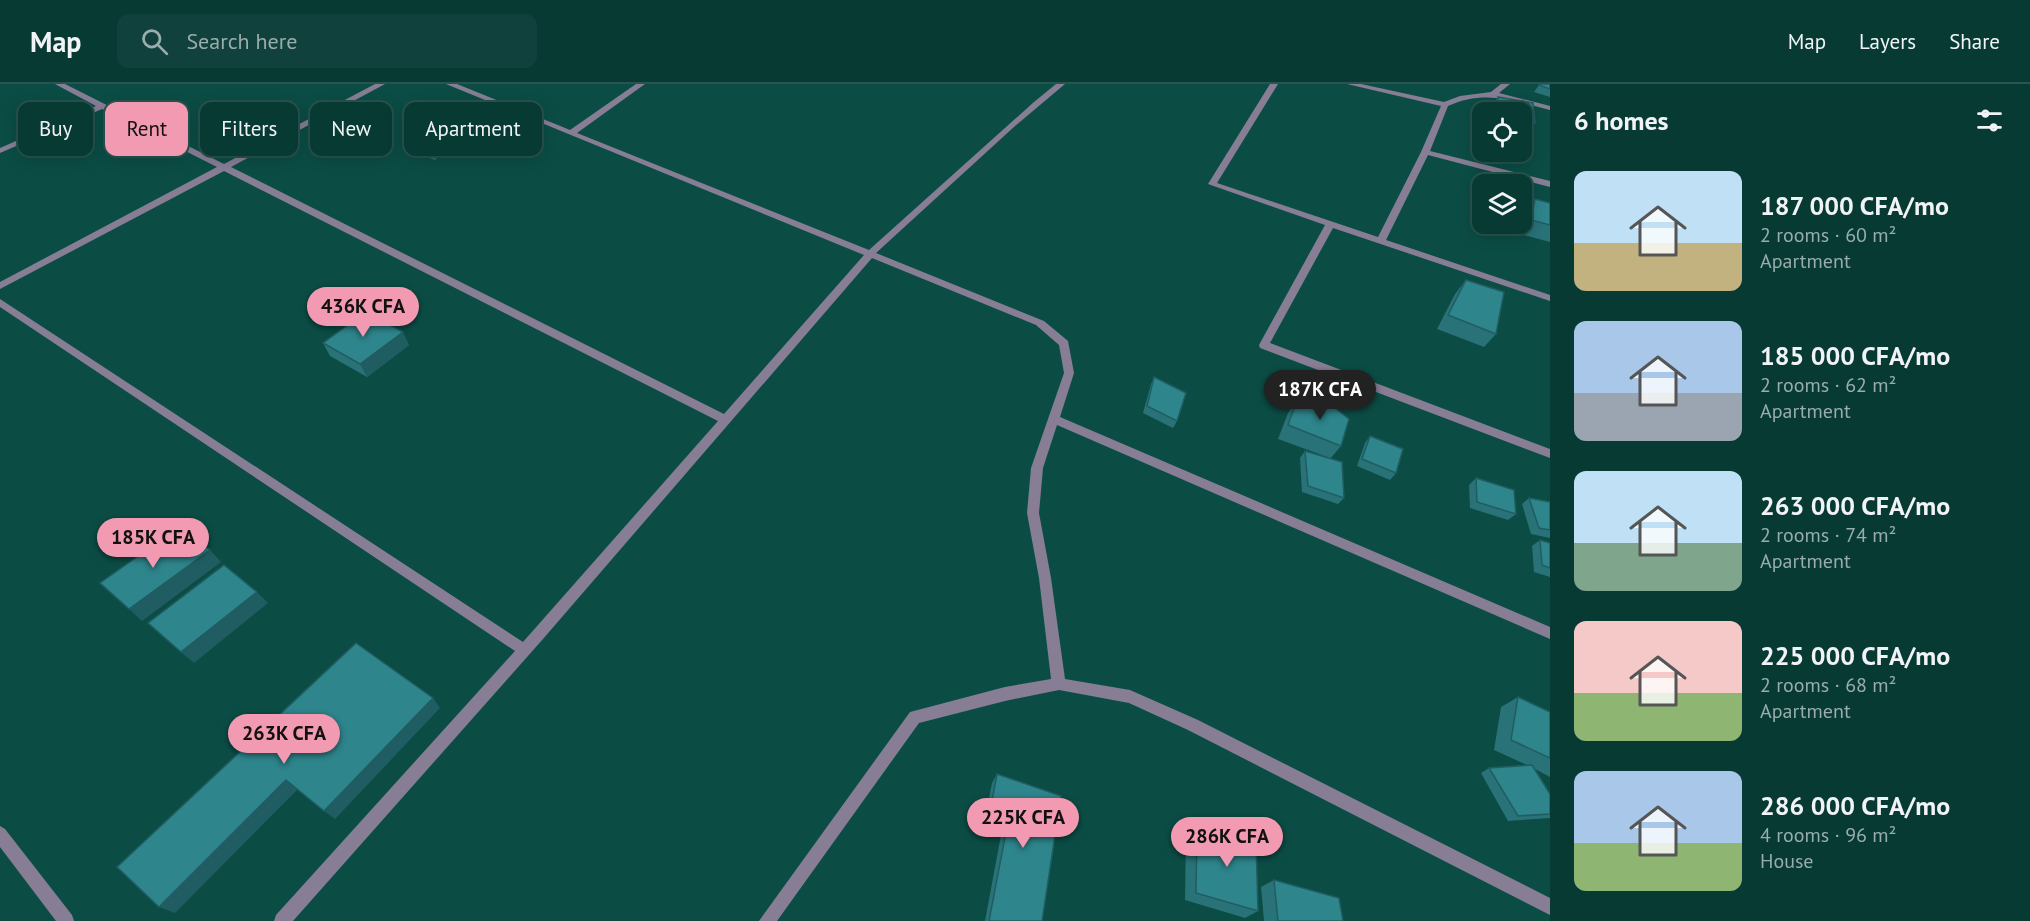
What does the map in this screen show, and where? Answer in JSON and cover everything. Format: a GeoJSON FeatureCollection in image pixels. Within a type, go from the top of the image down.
{"type":"FeatureCollection","features":[{"type":"Feature","properties":{"kind":"street"},"geometry":{"type":"LineString","coordinates":[[59,84],[726,420]]}},
{"type":"Feature","properties":{"kind":"street"},"geometry":{"type":"LineString","coordinates":[[0,286],[381,84]]}},
{"type":"Feature","properties":{"kind":"street"},"geometry":{"type":"LineString","coordinates":[[450,84],[1040,323],[1064,344],[1068,374],[1037,468],[1034,513],[1059,684]]}},
{"type":"Feature","properties":{"kind":"street"},"geometry":{"type":"LineString","coordinates":[[571,133],[642,84]]}},
{"type":"Feature","properties":{"kind":"street"},"geometry":{"type":"LineString","coordinates":[[282,921],[524,650],[871,253],[917,216],[1035,104],[1061,84]]}},
{"type":"Feature","properties":{"kind":"street"},"geometry":{"type":"LineString","coordinates":[[1274,84],[1212,184],[1550,298]]}},
{"type":"Feature","properties":{"kind":"street"},"geometry":{"type":"LineString","coordinates":[[1351,84],[1445,105],[1460,98],[1493,94],[1550,108]]}},
{"type":"Feature","properties":{"kind":"street"},"geometry":{"type":"LineString","coordinates":[[1493,94],[1506,84]]}},
{"type":"Feature","properties":{"kind":"street"},"geometry":{"type":"LineString","coordinates":[[1381,241],[1425,152],[1445,105]]}},
{"type":"Feature","properties":{"kind":"street"},"geometry":{"type":"LineString","coordinates":[[0,151],[102,106]]}},
{"type":"Feature","properties":{"kind":"street"},"geometry":{"type":"LineString","coordinates":[[1425,152],[1550,184]]}},
{"type":"Feature","properties":{"kind":"street"},"geometry":{"type":"LineString","coordinates":[[1330,225],[1264,345],[1550,452]]}},
{"type":"Feature","properties":{"kind":"street"},"geometry":{"type":"LineString","coordinates":[[0,302],[524,650]]}},
{"type":"Feature","properties":{"kind":"street"},"geometry":{"type":"LineString","coordinates":[[1054,419],[1550,633]]}},
{"type":"Feature","properties":{"kind":"street"},"geometry":{"type":"LineString","coordinates":[[767,921],[915,717],[1005,694],[1059,684],[1130,697],[1192,725],[1550,908]]}},
{"type":"Feature","properties":{"kind":"street"},"geometry":{"type":"LineString","coordinates":[[0,834],[66,921]]}},
{"type":"Feature","properties":{"kind":"building"},"geometry":{"type":"Polygon","coordinates":[[[1550,84],[1550,89],[1539,85],[1550,84]]]}},
{"type":"Feature","properties":{"kind":"building"},"geometry":{"type":"Polygon","coordinates":[[[1498,97],[1527,102],[1499,102],[1498,97]]]}},
{"type":"Feature","properties":{"kind":"building"},"geometry":{"type":"Polygon","coordinates":[[[1532,103],[1533,103],[1535,123],[1532,122],[1532,103]]]}},
{"type":"Feature","properties":{"kind":"building"},"geometry":{"type":"Polygon","coordinates":[[[1535,199],[1550,203],[1550,225],[1532,220],[1535,199]]]}},
{"type":"Feature","properties":{"kind":"building"},"geometry":{"type":"Polygon","coordinates":[[[1466,280],[1504,292],[1496,334],[1448,315],[1466,280]]]}},
{"type":"Feature","properties":{"kind":"building"},"geometry":{"type":"Polygon","coordinates":[[[366,312],[403,332],[360,364],[323,343],[366,312]]]}},
{"type":"Feature","properties":{"kind":"building"},"geometry":{"type":"Polygon","coordinates":[[[1154,377],[1186,393],[1177,421],[1147,406],[1154,377]]]}},
{"type":"Feature","properties":{"kind":"building"},"geometry":{"type":"Polygon","coordinates":[[[1297,400],[1335,408],[1349,419],[1341,446],[1288,425],[1297,400]]]}},
{"type":"Feature","properties":{"kind":"building"},"geometry":{"type":"Polygon","coordinates":[[[1370,436],[1403,449],[1396,473],[1362,459],[1370,436]]]}},
{"type":"Feature","properties":{"kind":"building"},"geometry":{"type":"Polygon","coordinates":[[[1305,451],[1342,462],[1344,498],[1308,486],[1305,451]]]}},
{"type":"Feature","properties":{"kind":"building"},"geometry":{"type":"Polygon","coordinates":[[[1476,478],[1514,490],[1516,514],[1477,502],[1476,478]]]}},
{"type":"Feature","properties":{"kind":"building"},"geometry":{"type":"Polygon","coordinates":[[[1529,498],[1550,502],[1550,530],[1539,528],[1529,498]]]}},
{"type":"Feature","properties":{"kind":"building"},"geometry":{"type":"Polygon","coordinates":[[[168,535],[180,545],[193,536],[210,550],[129,609],[100,583],[168,535]]]}},
{"type":"Feature","properties":{"kind":"building"},"geometry":{"type":"Polygon","coordinates":[[[1540,540],[1550,543],[1550,568],[1542,565],[1540,540]]]}},
{"type":"Feature","properties":{"kind":"building"},"geometry":{"type":"Polygon","coordinates":[[[224,565],[257,592],[181,652],[148,623],[224,565]]]}},
{"type":"Feature","properties":{"kind":"building"},"geometry":{"type":"Polygon","coordinates":[[[356,643],[433,698],[324,811],[286,780],[159,907],[117,867],[356,643]]]}},
{"type":"Feature","properties":{"kind":"building"},"geometry":{"type":"Polygon","coordinates":[[[1518,697],[1550,712],[1550,758],[1511,740],[1518,697]]]}},
{"type":"Feature","properties":{"kind":"building"},"geometry":{"type":"Polygon","coordinates":[[[1532,765],[1550,794],[1550,814],[1518,816],[1489,768],[1532,765]]]}},
{"type":"Feature","properties":{"kind":"building"},"geometry":{"type":"Polygon","coordinates":[[[997,774],[1061,796],[1042,921],[989,921],[1007,827],[988,821],[997,774]]]}},
{"type":"Feature","properties":{"kind":"building"},"geometry":{"type":"Polygon","coordinates":[[[1197,825],[1256,841],[1258,911],[1196,893],[1197,825]]]}},
{"type":"Feature","properties":{"kind":"building"},"geometry":{"type":"Polygon","coordinates":[[[1274,880],[1339,898],[1343,921],[1278,921],[1274,880]]]}}]}
